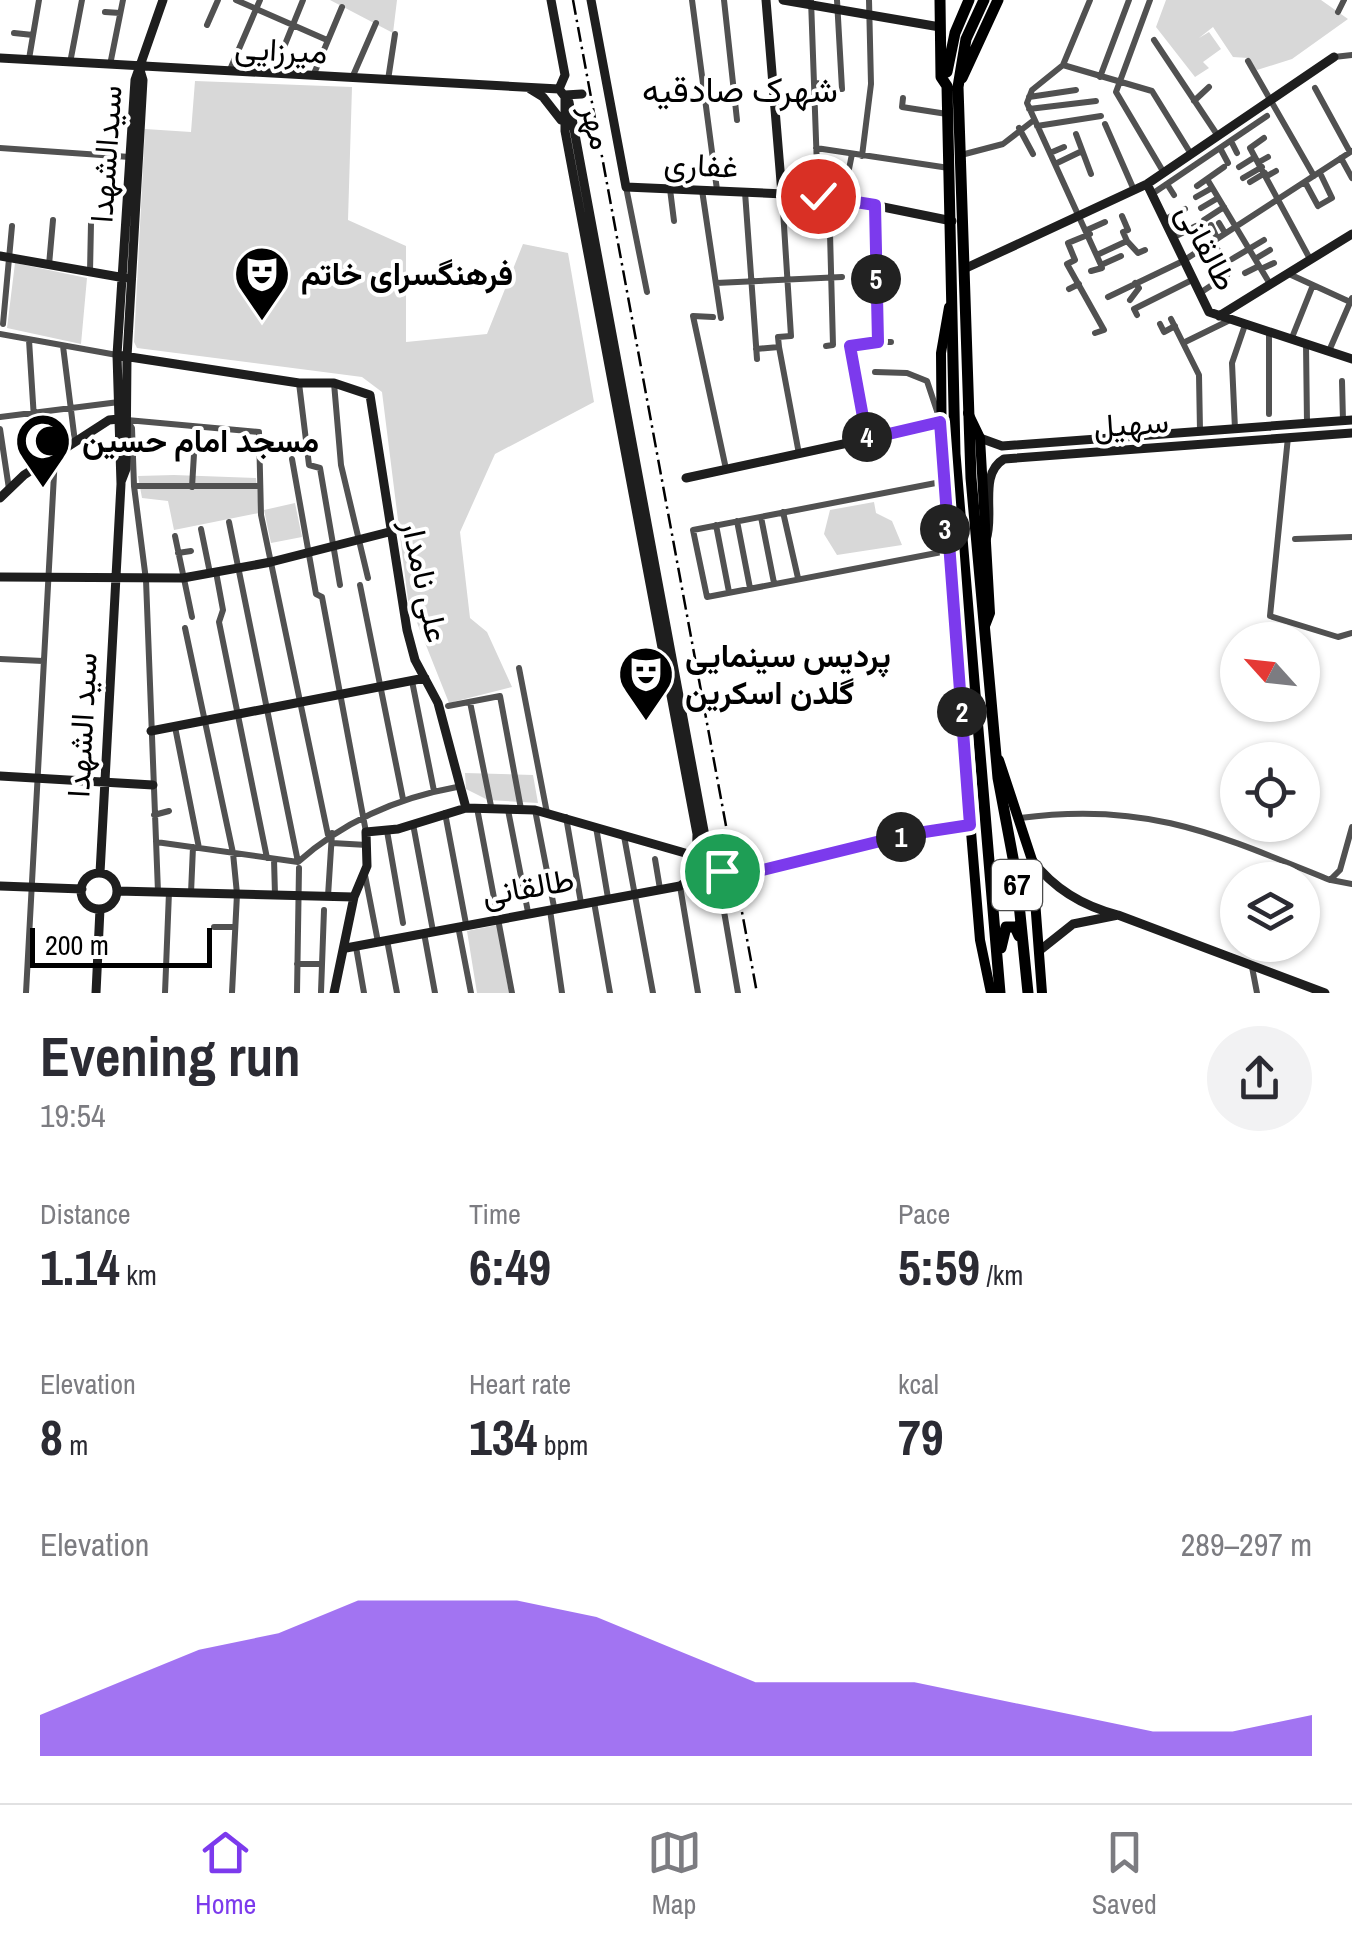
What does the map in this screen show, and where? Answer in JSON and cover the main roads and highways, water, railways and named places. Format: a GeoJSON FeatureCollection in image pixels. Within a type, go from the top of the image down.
{"type":"FeatureCollection","features":[{"type":"Feature","properties":{"kind":"highway","name":"67"},"geometry":{"type":"LineString","coordinates":[[940,0],[941,77],[952,86],[961,155],[968,412],[984,629],[1028,993]]}},
{"type":"Feature","properties":{"kind":"highway"},"geometry":{"type":"LineString","coordinates":[[952,86],[955,32],[969,0]]}},
{"type":"Feature","properties":{"kind":"highway"},"geometry":{"type":"LineString","coordinates":[[952,86],[966,39],[984,0]]}},
{"type":"Feature","properties":{"kind":"highway"},"geometry":{"type":"LineString","coordinates":[[952,86],[998,0]]}},
{"type":"Feature","properties":{"kind":"highway","name":"67"},"geometry":{"type":"LineString","coordinates":[[952,86],[948,114],[952,222],[948,448],[972,668],[997,992]]}},
{"type":"Feature","properties":{"kind":"highway"},"geometry":{"type":"LineString","coordinates":[[961,707],[972,668]]}},
{"type":"Feature","properties":{"kind":"highway"},"geometry":{"type":"LineString","coordinates":[[989,880],[995,898],[1006,900],[1012,897],[1016,874]]}},
{"type":"Feature","properties":{"kind":"highway"},"geometry":{"type":"LineString","coordinates":[[997,992],[1002,932],[1006,927],[1019,932],[1026,974]]}},
{"type":"Feature","properties":{"kind":"main road"},"geometry":{"type":"LineString","coordinates":[[952,296],[942,330],[940,422],[948,448],[942,482],[946,552],[980,940],[997,992]]}},
{"type":"Feature","properties":{"kind":"main road"},"geometry":{"type":"LineString","coordinates":[[968,412],[980,438],[990,613],[984,629]]}},
{"type":"Feature","properties":{"kind":"main road"},"geometry":{"type":"LineString","coordinates":[[996,750],[1032,860],[1042,993]]}},
{"type":"Feature","properties":{"kind":"railway"},"geometry":{"type":"LineString","coordinates":[[573,0],[757,993]]}},
{"type":"Feature","properties":{"kind":"place","name":"فرهنگسرای خاتم"},"geometry":{"type":"Point","coordinates":[262,323]}},
{"type":"Feature","properties":{"kind":"place","name":"مسجد امام حسین"},"geometry":{"type":"Point","coordinates":[43,490]}},
{"type":"Feature","properties":{"kind":"place","name":"پردیس سینمایی گلدن اسکرین"},"geometry":{"type":"Point","coordinates":[646,723]}},
{"type":"Feature","properties":{"kind":"district","name":"شهرک صادقیه"},"geometry":{"type":"Point","coordinates":[740,90]}}]}
